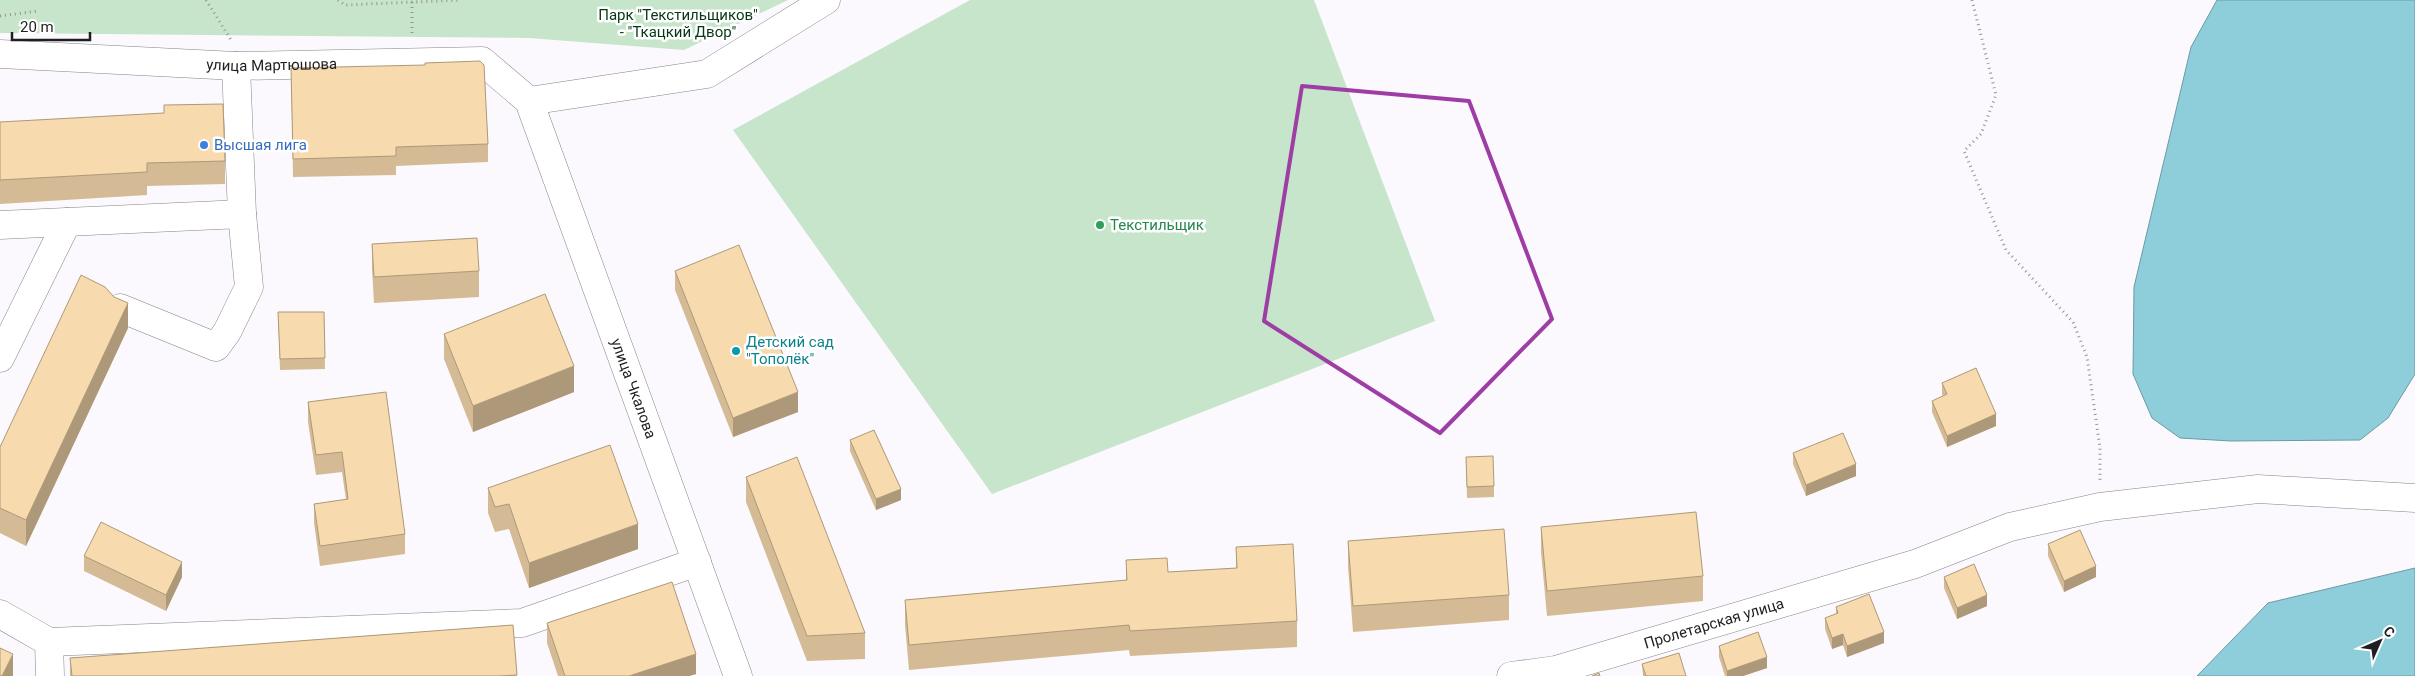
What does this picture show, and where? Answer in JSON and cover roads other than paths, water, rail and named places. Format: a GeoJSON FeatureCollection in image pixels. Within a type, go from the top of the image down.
{"type":"FeatureCollection","features":[{"type":"Feature","properties":{"kind":"street"},"geometry":{"type":"LineString","coordinates":[[529,101],[707,74],[826,0]]}},
{"type":"Feature","properties":{"kind":"street","name":"улица Мартюшова"},"geometry":{"type":"LineString","coordinates":[[0,54],[236,66],[482,61],[529,101]]}},
{"type":"Feature","properties":{"kind":"street"},"geometry":{"type":"LineString","coordinates":[[120,308],[216,348],[227,332],[249,287],[242,214],[236,66]]}},
{"type":"Feature","properties":{"kind":"street","name":"улица Чкалова"},"geometry":{"type":"LineString","coordinates":[[529,101],[738,676]]}},
{"type":"Feature","properties":{"kind":"street"},"geometry":{"type":"LineString","coordinates":[[0,225],[242,214]]}},
{"type":"Feature","properties":{"kind":"street"},"geometry":{"type":"LineString","coordinates":[[0,358],[67,222]]}},
{"type":"Feature","properties":{"kind":"street","name":"Пролетарская улица"},"geometry":{"type":"LineString","coordinates":[[1511,676],[1556,670],[1915,564],[2010,527],[2100,506],[2258,488],[2415,498]]}},
{"type":"Feature","properties":{"kind":"street"},"geometry":{"type":"LineString","coordinates":[[0,614],[49,642],[522,623],[697,562]]}},
{"type":"Feature","properties":{"kind":"street"},"geometry":{"type":"LineString","coordinates":[[49,642],[50,676]]}},
{"type":"Feature","properties":{"kind":"water"},"geometry":{"type":"Polygon","coordinates":[[[2217,0],[2415,0],[2415,374],[2388,418],[2360,440],[2231,441],[2180,438],[2152,418],[2133,374],[2134,287],[2191,47],[2217,0]]]}},
{"type":"Feature","properties":{"kind":"water"},"geometry":{"type":"Polygon","coordinates":[[[2415,568],[2415,676],[2197,676],[2268,603],[2415,568]]]}},
{"type":"Feature","properties":{"kind":"place","name":"Высшая лига"},"geometry":{"type":"Point","coordinates":[204,145]}},
{"type":"Feature","properties":{"kind":"place","name":"Текстильщик"},"geometry":{"type":"Point","coordinates":[1100,225]}},
{"type":"Feature","properties":{"kind":"place","name":"Детский сад \"Тополёк\""},"geometry":{"type":"Point","coordinates":[736,351]}},
{"type":"Feature","properties":{"kind":"park label","name":"Парк \"Текстильщиков\" - \"Ткацкий Двор\""},"geometry":{"type":"Point","coordinates":[678,24]}}]}
